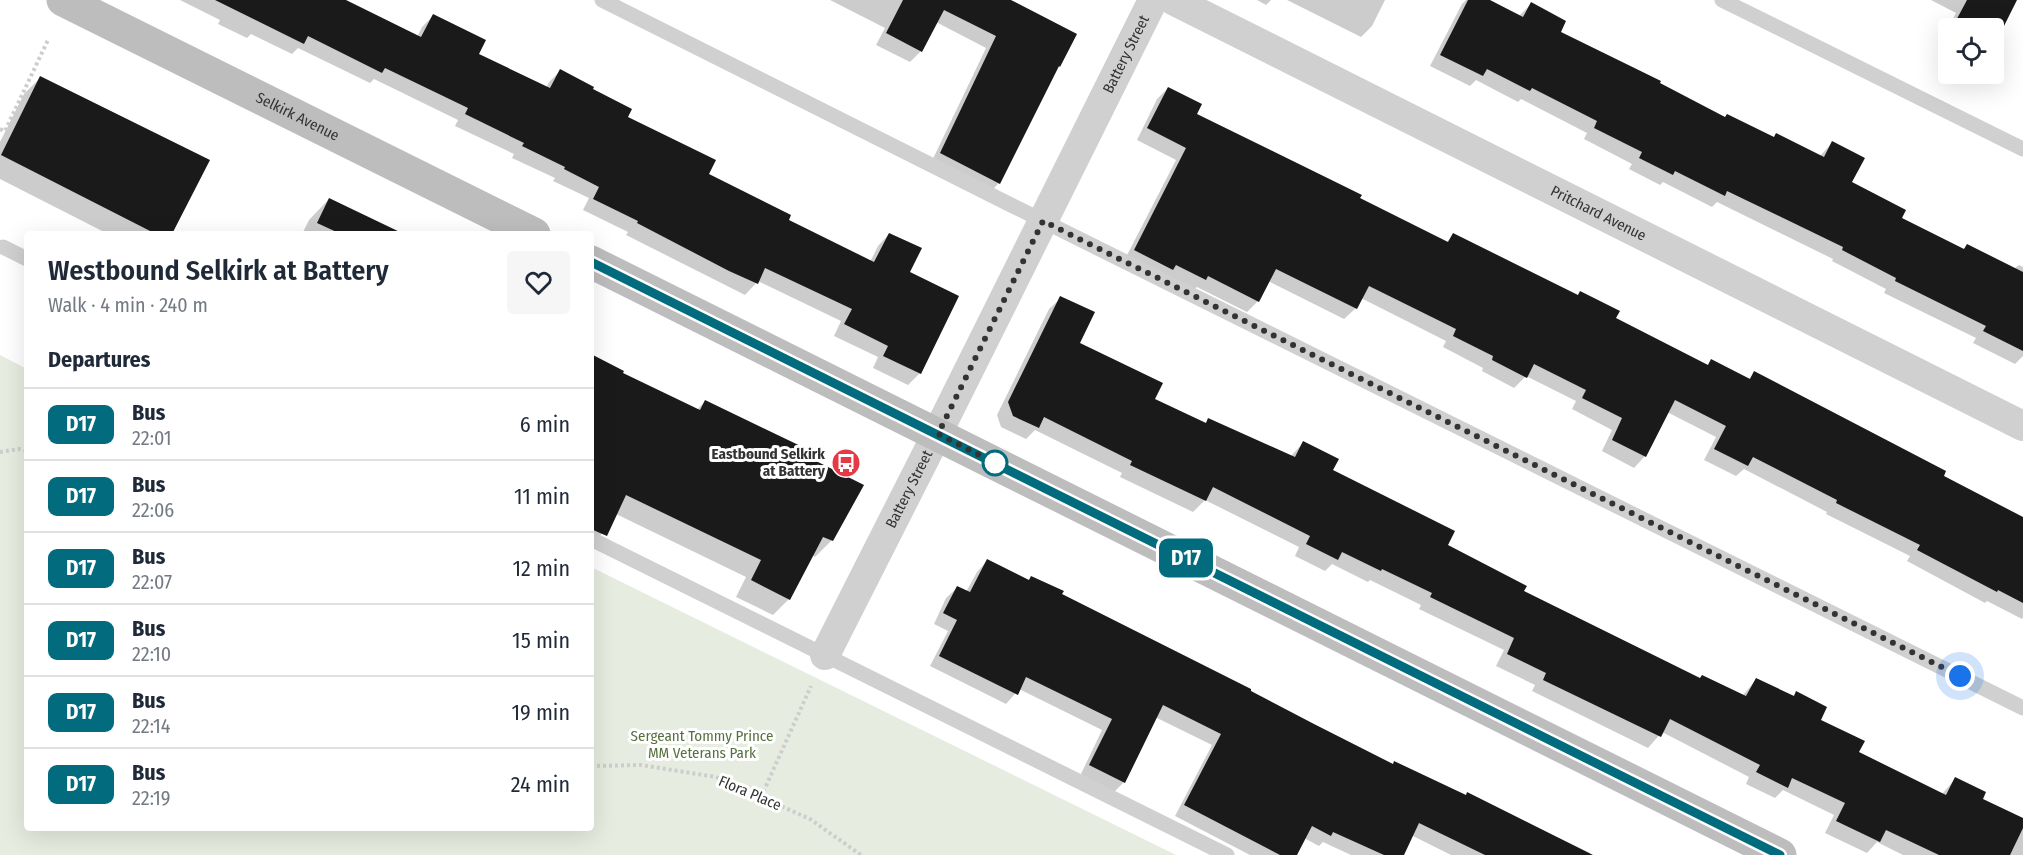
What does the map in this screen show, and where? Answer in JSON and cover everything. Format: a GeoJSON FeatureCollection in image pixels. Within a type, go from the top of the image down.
{"type":"FeatureCollection","features":[{"type":"Feature","properties":{"kind":"main road","name":"Selkirk Avenue"},"geometry":{"type":"LineString","coordinates":[[63,0],[528,231]]}},
{"type":"Feature","properties":{"kind":"main road"},"geometry":{"type":"LineString","coordinates":[[594,263],[1780,855]]}},
{"type":"Feature","properties":{"kind":"street","name":"Battery Street"},"geometry":{"type":"LineString","coordinates":[[825,655],[938,434],[1153,0]]}},
{"type":"Feature","properties":{"kind":"street","name":"Pritchard Avenue"},"geometry":{"type":"LineString","coordinates":[[1173,0],[2023,426]]}},
{"type":"Feature","properties":{"kind":"lane"},"geometry":{"type":"LineString","coordinates":[[602,0],[2023,708]]}},
{"type":"Feature","properties":{"kind":"lane"},"geometry":{"type":"LineString","coordinates":[[1722,0],[2023,150]]}},
{"type":"Feature","properties":{"kind":"lane"},"geometry":{"type":"LineString","coordinates":[[3,247],[24,258]]}},
{"type":"Feature","properties":{"kind":"lane"},"geometry":{"type":"LineString","coordinates":[[594,540],[1227,855]]}},
{"type":"Feature","properties":{"kind":"path"},"geometry":{"type":"LineString","coordinates":[[0,129],[5,131],[48,40]]}},
{"type":"Feature","properties":{"kind":"path"},"geometry":{"type":"LineString","coordinates":[[0,452],[24,450]]}},
{"type":"Feature","properties":{"kind":"path"},"geometry":{"type":"LineString","coordinates":[[761,797],[825,655]]}},
{"type":"Feature","properties":{"kind":"path","name":"Flora Place"},"geometry":{"type":"LineString","coordinates":[[594,766],[641,765],[716,777],[810,819],[861,855]]}},
{"type":"Feature","properties":{"kind":"green space","name":"Sergeant Tommy Prince MM Veterans Park"},"geometry":{"type":"Polygon","coordinates":[[[0,355],[24,367],[24,831],[594,831],[594,568],[1176,855],[0,855],[0,355]]]}},
{"type":"Feature","properties":{"kind":"building"},"geometry":{"type":"Polygon","coordinates":[[[215,0],[346,0],[421,37],[433,14],[486,40],[479,54],[550,88],[560,69],[594,87],[593,89],[632,109],[628,117],[716,160],[709,174],[791,215],[789,220],[874,262],[889,233],[922,248],[910,272],[959,296],[921,374],[883,356],[888,346],[844,324],[852,309],[765,268],[758,284],[729,271],[593,199],[599,187],[522,146],[524,143],[465,114],[468,108],[385,68],[382,73],[308,36],[304,44],[215,0]]]}},
{"type":"Feature","properties":{"kind":"building"},"geometry":{"type":"Polygon","coordinates":[[[903,0],[1011,0],[1077,34],[1000,184],[940,153],[996,36],[944,10],[922,52],[886,33],[903,0]]]}},
{"type":"Feature","properties":{"kind":"building"},"geometry":{"type":"Polygon","coordinates":[[[1468,0],[1490,0],[1523,17],[1531,2],[1566,21],[1561,32],[1661,81],[1660,83],[1725,117],[1727,114],[1774,137],[1776,133],[1824,157],[1832,141],[1865,158],[1852,182],[1906,210],[1902,218],[1964,249],[1967,244],[2023,272],[2023,351],[1983,331],[1986,326],[1895,281],[1896,278],[1842,250],[1843,247],[1727,191],[1725,196],[1675,171],[1673,175],[1639,158],[1642,152],[1594,128],[1597,121],[1532,88],[1530,91],[1487,69],[1483,76],[1440,55],[1468,0]]]}},
{"type":"Feature","properties":{"kind":"building"},"geometry":{"type":"Polygon","coordinates":[[[1967,0],[2017,0],[2004,26],[2004,18],[1957,18],[1967,0]]]}},
{"type":"Feature","properties":{"kind":"building"},"geometry":{"type":"Polygon","coordinates":[[[40,76],[210,160],[174,231],[150,231],[1,155],[40,76]]]}},
{"type":"Feature","properties":{"kind":"building"},"geometry":{"type":"Polygon","coordinates":[[[1168,87],[1202,104],[1197,114],[1362,195],[1360,198],[1448,242],[1453,233],[1578,295],[1580,291],[1620,311],[1616,318],[1708,365],[1711,359],[1750,379],[1754,371],[1946,471],[1944,476],[2023,517],[2023,603],[1917,550],[1920,545],[1836,503],[1837,500],[1753,457],[1748,466],[1714,449],[1726,426],[1675,400],[1646,457],[1612,440],[1622,418],[1582,398],[1586,390],[1534,364],[1527,378],[1492,360],[1493,356],[1453,336],[1456,329],[1369,286],[1357,309],[1276,269],[1259,302],[1208,276],[1206,280],[1176,265],[1173,270],[1134,250],[1186,148],[1147,128],[1168,87]]]}},
{"type":"Feature","properties":{"kind":"building"},"geometry":{"type":"Polygon","coordinates":[[[329,198],[398,231],[334,231],[317,223],[329,198]]]}},
{"type":"Feature","properties":{"kind":"building"},"geometry":{"type":"Polygon","coordinates":[[[1060,296],[1095,312],[1080,343],[1163,383],[1155,399],[1206,423],[1208,418],[1295,457],[1303,441],[1339,459],[1333,470],[1455,531],[1448,545],[1527,586],[1524,591],[1700,678],[1702,675],[1746,696],[1756,678],[1794,696],[1796,691],[1827,707],[1821,720],[1865,741],[1859,752],[1946,795],[1955,777],[1986,792],[1983,799],[2023,818],[2023,828],[2010,855],[1939,855],[1886,830],[1880,842],[1836,821],[1845,803],[1792,778],[1788,788],[1756,772],[1760,765],[1670,719],[1661,737],[1543,680],[1546,673],[1507,654],[1514,638],[1430,597],[1432,593],[1342,552],[1338,560],[1306,544],[1310,536],[1213,487],[1206,501],[1130,465],[1132,461],[1044,417],[1039,428],[1013,416],[1008,402],[1060,296]]]}},
{"type":"Feature","properties":{"kind":"building"},"geometry":{"type":"Polygon","coordinates":[[[594,356],[624,371],[623,373],[700,410],[705,400],[811,451],[808,457],[864,485],[833,541],[823,537],[790,600],[751,580],[761,560],[626,495],[607,536],[594,530],[594,356]]]}},
{"type":"Feature","properties":{"kind":"building"},"geometry":{"type":"Polygon","coordinates":[[[987,559],[1029,580],[1031,576],[1064,591],[1062,594],[1251,689],[1393,764],[1394,761],[1466,795],[1467,792],[1593,855],[1485,855],[1419,823],[1404,855],[1384,855],[1333,832],[1331,836],[1312,826],[1297,855],[1280,855],[1184,805],[1221,734],[1163,705],[1125,783],[1089,765],[1112,719],[1026,677],[1018,695],[939,656],[957,620],[943,613],[957,586],[970,592],[987,559]]]}},
{"type":"Feature","properties":{"kind":"bus line","name":"D17"},"geometry":{"type":"LineString","coordinates":[[594,263],[1780,855]]}},
{"type":"Feature","properties":{"kind":"place","name":"Eastbound Selkirk at Battery"},"geometry":{"type":"Point","coordinates":[846,463]}},
{"type":"Feature","properties":{"kind":"route"},"geometry":{"type":"LineString","coordinates":[[995,463],[1001,466],[938,434],[1043,221],[1960,676]]}}]}
